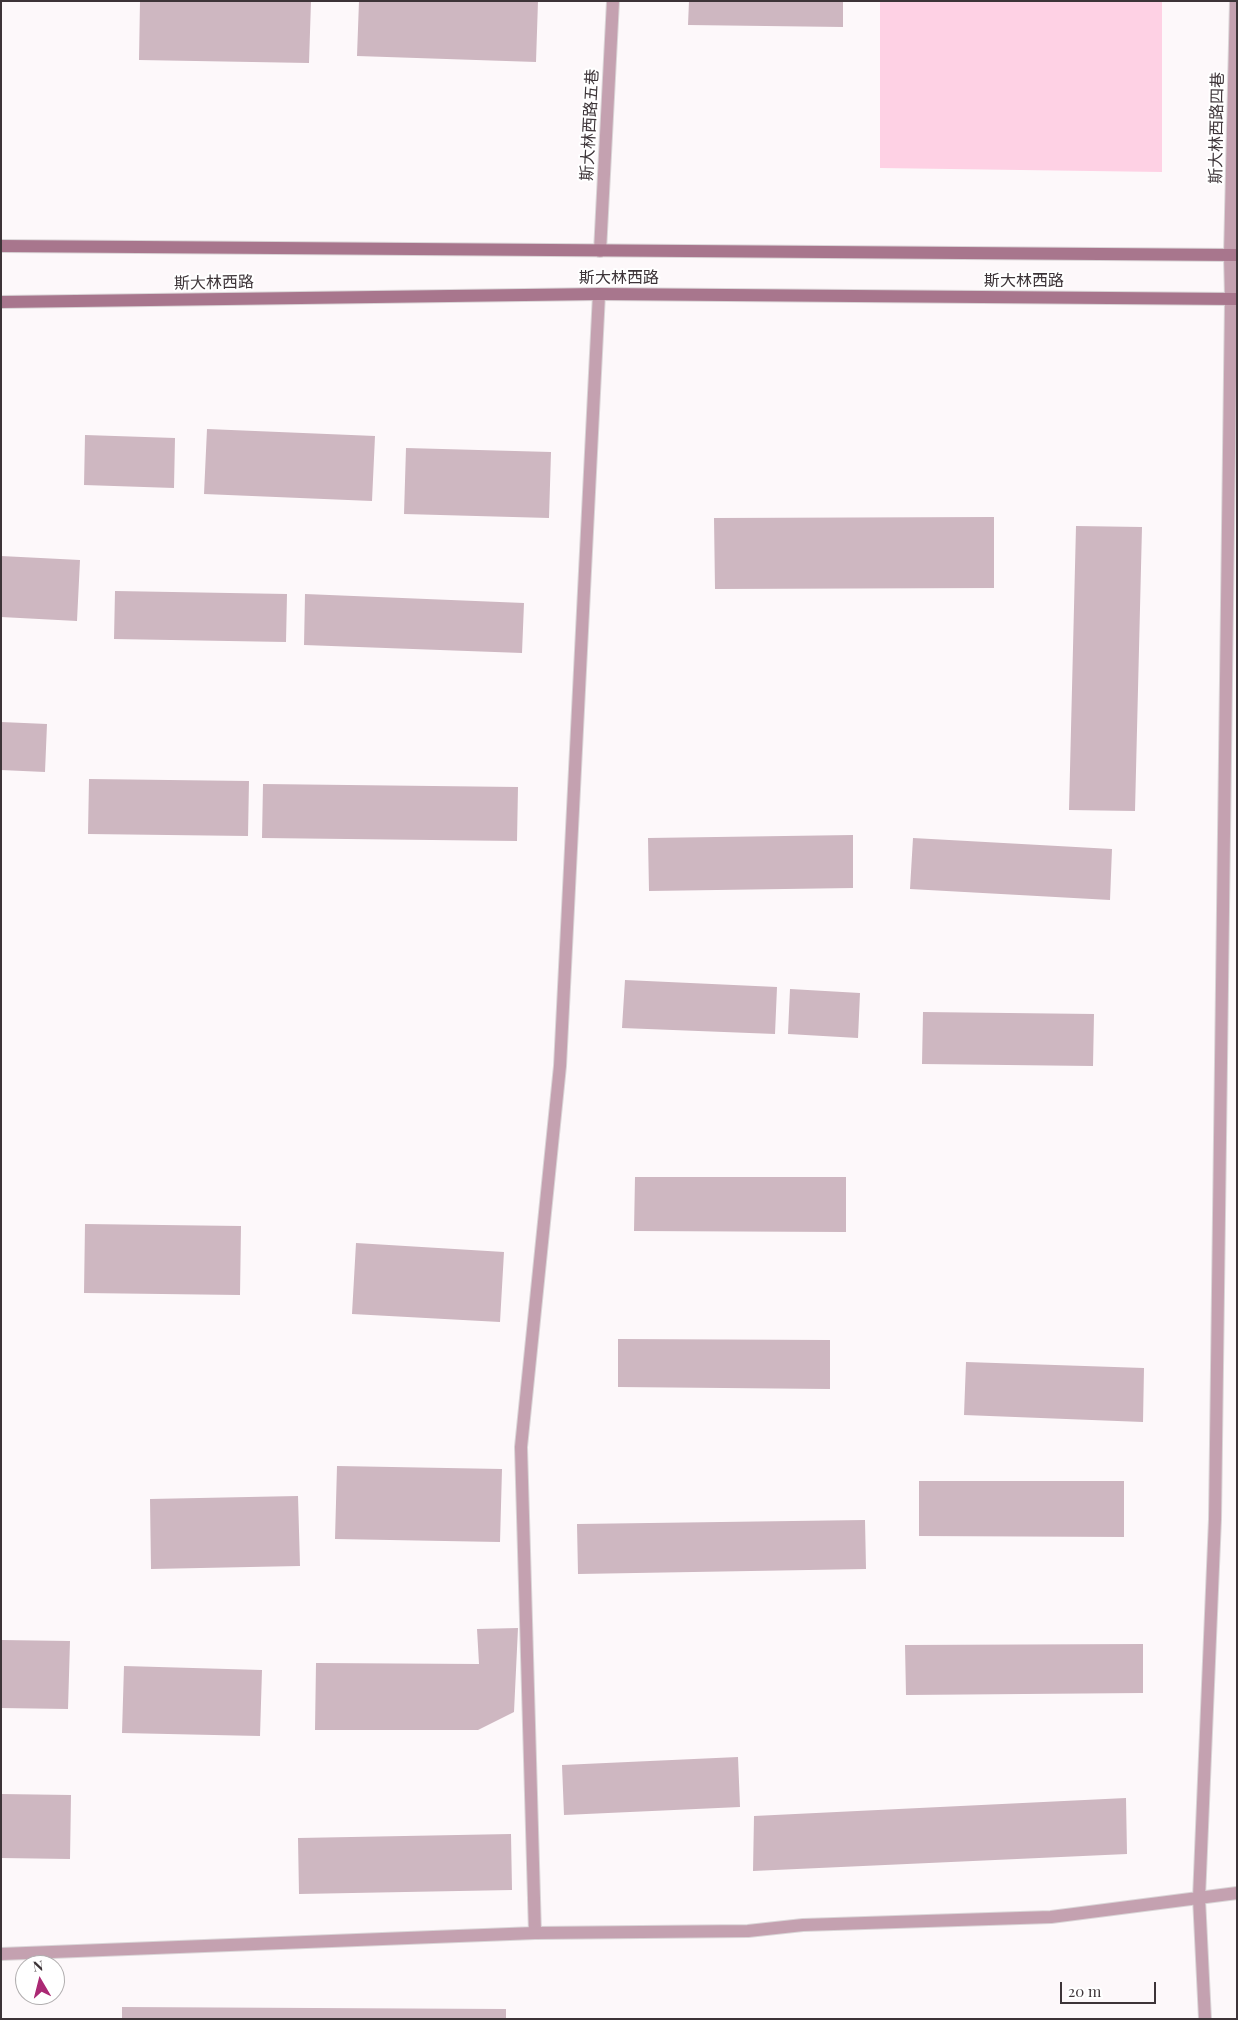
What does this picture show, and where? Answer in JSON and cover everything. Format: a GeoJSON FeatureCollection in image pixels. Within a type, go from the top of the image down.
{"type":"FeatureCollection","features":[{"type":"Feature","properties":{"kind":"main road","name":"斯大林西路"},"geometry":{"type":"LineString","coordinates":[[1,246],[1233,255]]}},
{"type":"Feature","properties":{"kind":"main road","name":"斯大林西路"},"geometry":{"type":"LineString","coordinates":[[1,302],[599,294],[1234,299]]}},
{"type":"Feature","properties":{"kind":"street","name":"斯大林西路五巷"},"geometry":{"type":"LineString","coordinates":[[600,251],[613,1]]}},
{"type":"Feature","properties":{"kind":"street","name":"斯大林西路四巷"},"geometry":{"type":"LineString","coordinates":[[1205,2019],[1199,1898],[1215,1519],[1234,299],[1236,1]]}},
{"type":"Feature","properties":{"kind":"street"},"geometry":{"type":"LineString","coordinates":[[535,1934],[521,1447],[560,1066],[599,294]]}},
{"type":"Feature","properties":{"kind":"street"},"geometry":{"type":"LineString","coordinates":[[1,1954],[535,1934],[748,1931],[803,1925],[1051,1917],[1237,1893]]}},
{"type":"Feature","properties":{"kind":"shaded area"},"geometry":{"type":"Polygon","coordinates":[[[880,1],[1162,1],[1162,172],[880,168],[880,1]]]}},
{"type":"Feature","properties":{"kind":"building"},"geometry":{"type":"Polygon","coordinates":[[[140,1],[311,1],[309,63],[139,60],[140,1]]]}},
{"type":"Feature","properties":{"kind":"building"},"geometry":{"type":"Polygon","coordinates":[[[359,1],[538,1],[536,62],[357,56],[359,1]]]}},
{"type":"Feature","properties":{"kind":"building"},"geometry":{"type":"Polygon","coordinates":[[[689,1],[843,1],[843,27],[688,25],[689,1]]]}},
{"type":"Feature","properties":{"kind":"building"},"geometry":{"type":"Polygon","coordinates":[[[207,429],[375,436],[372,501],[204,494],[207,429]]]}},
{"type":"Feature","properties":{"kind":"building"},"geometry":{"type":"Polygon","coordinates":[[[85,435],[175,438],[174,488],[84,485],[85,435]]]}},
{"type":"Feature","properties":{"kind":"building"},"geometry":{"type":"Polygon","coordinates":[[[406,448],[551,452],[549,518],[404,514],[406,448]]]}},
{"type":"Feature","properties":{"kind":"building"},"geometry":{"type":"Polygon","coordinates":[[[994,517],[994,588],[715,589],[714,518],[994,517]]]}},
{"type":"Feature","properties":{"kind":"building"},"geometry":{"type":"Polygon","coordinates":[[[1076,526],[1142,527],[1135,811],[1069,810],[1076,526]]]}},
{"type":"Feature","properties":{"kind":"building"},"geometry":{"type":"Polygon","coordinates":[[[1,556],[80,560],[77,621],[1,617],[1,556]]]}},
{"type":"Feature","properties":{"kind":"building"},"geometry":{"type":"Polygon","coordinates":[[[115,591],[287,594],[286,642],[114,639],[115,591]]]}},
{"type":"Feature","properties":{"kind":"building"},"geometry":{"type":"Polygon","coordinates":[[[305,594],[524,603],[522,653],[304,645],[305,594]]]}},
{"type":"Feature","properties":{"kind":"building"},"geometry":{"type":"Polygon","coordinates":[[[1,722],[47,724],[45,772],[1,770],[1,722]]]}},
{"type":"Feature","properties":{"kind":"building"},"geometry":{"type":"Polygon","coordinates":[[[89,779],[249,781],[248,836],[88,834],[89,779]]]}},
{"type":"Feature","properties":{"kind":"building"},"geometry":{"type":"Polygon","coordinates":[[[263,784],[518,787],[517,841],[262,838],[263,784]]]}},
{"type":"Feature","properties":{"kind":"building"},"geometry":{"type":"Polygon","coordinates":[[[853,835],[853,888],[649,891],[648,838],[853,835]]]}},
{"type":"Feature","properties":{"kind":"building"},"geometry":{"type":"Polygon","coordinates":[[[913,838],[1112,849],[1110,900],[910,889],[913,838]]]}},
{"type":"Feature","properties":{"kind":"building"},"geometry":{"type":"Polygon","coordinates":[[[625,980],[777,987],[775,1034],[622,1028],[625,980]]]}},
{"type":"Feature","properties":{"kind":"building"},"geometry":{"type":"Polygon","coordinates":[[[790,989],[860,993],[858,1038],[788,1034],[790,989]]]}},
{"type":"Feature","properties":{"kind":"building"},"geometry":{"type":"Polygon","coordinates":[[[923,1012],[1094,1014],[1093,1066],[922,1064],[923,1012]]]}},
{"type":"Feature","properties":{"kind":"building"},"geometry":{"type":"Polygon","coordinates":[[[635,1177],[846,1177],[846,1232],[634,1231],[635,1177]]]}},
{"type":"Feature","properties":{"kind":"building"},"geometry":{"type":"Polygon","coordinates":[[[85,1224],[241,1226],[240,1295],[84,1293],[85,1224]]]}},
{"type":"Feature","properties":{"kind":"building"},"geometry":{"type":"Polygon","coordinates":[[[356,1243],[504,1252],[500,1322],[352,1314],[356,1243]]]}},
{"type":"Feature","properties":{"kind":"building"},"geometry":{"type":"Polygon","coordinates":[[[618,1339],[830,1340],[830,1389],[618,1387],[618,1339]]]}},
{"type":"Feature","properties":{"kind":"building"},"geometry":{"type":"Polygon","coordinates":[[[966,1362],[1144,1368],[1143,1422],[964,1415],[966,1362]]]}},
{"type":"Feature","properties":{"kind":"building"},"geometry":{"type":"Polygon","coordinates":[[[337,1466],[502,1469],[500,1542],[335,1539],[337,1466]]]}},
{"type":"Feature","properties":{"kind":"building"},"geometry":{"type":"Polygon","coordinates":[[[919,1481],[1124,1481],[1124,1537],[919,1536],[919,1481]]]}},
{"type":"Feature","properties":{"kind":"building"},"geometry":{"type":"Polygon","coordinates":[[[298,1496],[300,1566],[151,1569],[150,1499],[298,1496]]]}},
{"type":"Feature","properties":{"kind":"building"},"geometry":{"type":"Polygon","coordinates":[[[865,1520],[866,1569],[578,1574],[577,1524],[865,1520]]]}},
{"type":"Feature","properties":{"kind":"building"},"geometry":{"type":"Polygon","coordinates":[[[518,1628],[514,1712],[478,1730],[315,1730],[316,1663],[479,1664],[477,1629],[518,1628]]]}},
{"type":"Feature","properties":{"kind":"building"},"geometry":{"type":"Polygon","coordinates":[[[1,1640],[70,1641],[68,1709],[1,1708],[1,1640]]]}},
{"type":"Feature","properties":{"kind":"building"},"geometry":{"type":"Polygon","coordinates":[[[1143,1644],[1143,1693],[906,1695],[905,1645],[1143,1644]]]}},
{"type":"Feature","properties":{"kind":"building"},"geometry":{"type":"Polygon","coordinates":[[[124,1666],[262,1670],[260,1736],[122,1733],[124,1666]]]}},
{"type":"Feature","properties":{"kind":"building"},"geometry":{"type":"Polygon","coordinates":[[[738,1757],[740,1807],[564,1815],[562,1765],[738,1757]]]}},
{"type":"Feature","properties":{"kind":"building"},"geometry":{"type":"Polygon","coordinates":[[[1,1794],[71,1795],[70,1859],[1,1858],[1,1794]]]}},
{"type":"Feature","properties":{"kind":"building"},"geometry":{"type":"Polygon","coordinates":[[[1126,1798],[1127,1854],[753,1871],[754,1816],[1126,1798]]]}},
{"type":"Feature","properties":{"kind":"building"},"geometry":{"type":"Polygon","coordinates":[[[511,1834],[512,1890],[299,1894],[298,1838],[511,1834]]]}},
{"type":"Feature","properties":{"kind":"building"},"geometry":{"type":"Polygon","coordinates":[[[122,2007],[506,2009],[506,2019],[122,2019],[122,2007]]]}}]}
